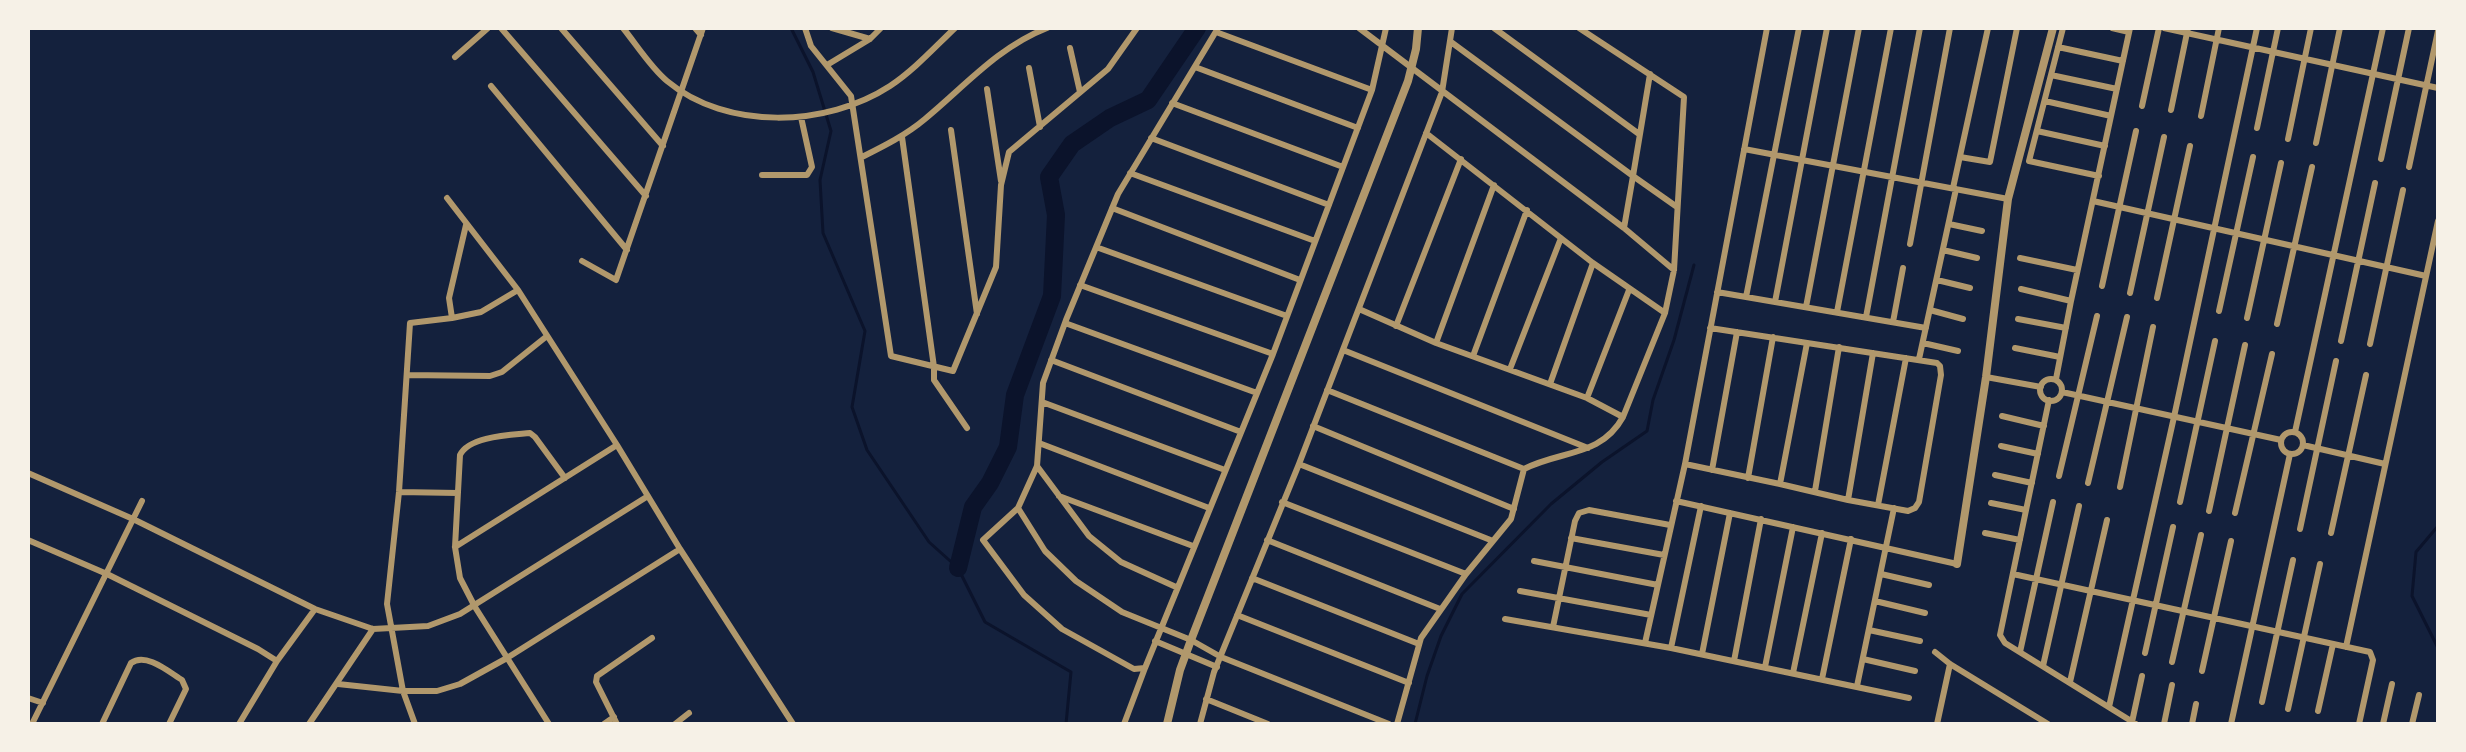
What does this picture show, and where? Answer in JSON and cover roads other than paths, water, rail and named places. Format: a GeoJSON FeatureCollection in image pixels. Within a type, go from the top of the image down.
{"type":"FeatureCollection","features":[{"type":"Feature","properties":{"kind":"street"},"geometry":{"type":"LineString","coordinates":[[455,57],[488,28]]}},
{"type":"Feature","properties":{"kind":"street"},"geometry":{"type":"LineString","coordinates":[[501,28],[646,196]]}},
{"type":"Feature","properties":{"kind":"street"},"geometry":{"type":"LineString","coordinates":[[561,28],[663,146]]}},
{"type":"Feature","properties":{"kind":"street"},"geometry":{"type":"LineString","coordinates":[[623,28],[666,81],[696,99],[732,113],[760,117],[803,117],[851,107],[891,86],[955,28]]}},
{"type":"Feature","properties":{"kind":"street"},"geometry":{"type":"LineString","coordinates":[[582,261],[616,279],[702,32],[695,28]]}},
{"type":"Feature","properties":{"kind":"street"},"geometry":{"type":"LineString","coordinates":[[805,28],[811,46],[851,96],[891,356],[953,371],[996,267],[1001,185],[1010,152],[1108,69],[1137,28]]}},
{"type":"Feature","properties":{"kind":"street"},"geometry":{"type":"LineString","coordinates":[[832,28],[870,39]]}},
{"type":"Feature","properties":{"kind":"street"},"geometry":{"type":"LineString","coordinates":[[827,65],[870,39],[881,28]]}},
{"type":"Feature","properties":{"kind":"street"},"geometry":{"type":"LineString","coordinates":[[862,157],[902,137],[995,58],[1029,35],[1047,28]]}},
{"type":"Feature","properties":{"kind":"street"},"geometry":{"type":"LineString","coordinates":[[1359,28],[1624,228],[1674,270]]}},
{"type":"Feature","properties":{"kind":"street"},"geometry":{"type":"LineString","coordinates":[[1124,723],[1159,629],[1273,354],[1372,90],[1386,28]]}},
{"type":"Feature","properties":{"kind":"street"},"geometry":{"type":"LineString","coordinates":[[1167,723],[1186,653],[1412,68],[1418,28]]}},
{"type":"Feature","properties":{"kind":"street"},"geometry":{"type":"LineString","coordinates":[[1200,723],[1216,667],[1299,464],[1442,92],[1452,28]]}},
{"type":"Feature","properties":{"kind":"street"},"geometry":{"type":"LineString","coordinates":[[1494,28],[1639,134]]}},
{"type":"Feature","properties":{"kind":"street"},"geometry":{"type":"LineString","coordinates":[[1327,390],[1524,469],[1540,461],[1600,444],[1618,425],[1665,313],[1674,270],[1684,97],[1579,28]]}},
{"type":"Feature","properties":{"kind":"street"},"geometry":{"type":"LineString","coordinates":[[1645,643],[1685,465],[1767,28]]}},
{"type":"Feature","properties":{"kind":"street"},"geometry":{"type":"LineString","coordinates":[[1746,297],[1799,28]]}},
{"type":"Feature","properties":{"kind":"street"},"geometry":{"type":"LineString","coordinates":[[1775,302],[1827,28]]}},
{"type":"Feature","properties":{"kind":"street"},"geometry":{"type":"LineString","coordinates":[[1806,307],[1859,28]]}},
{"type":"Feature","properties":{"kind":"street"},"geometry":{"type":"LineString","coordinates":[[1837,312],[1891,28]]}},
{"type":"Feature","properties":{"kind":"street"},"geometry":{"type":"LineString","coordinates":[[1866,317],[1920,28]]}},
{"type":"Feature","properties":{"kind":"street"},"geometry":{"type":"LineString","coordinates":[[1910,243],[1950,28]]}},
{"type":"Feature","properties":{"kind":"street"},"geometry":{"type":"LineString","coordinates":[[1919,359],[1949,224],[1960,157],[1988,28]]}},
{"type":"Feature","properties":{"kind":"street"},"geometry":{"type":"LineString","coordinates":[[1960,157],[1989,162],[2017,28]]}},
{"type":"Feature","properties":{"kind":"street"},"geometry":{"type":"LineString","coordinates":[[1676,501],[1957,564],[1986,377],[2007,199],[2053,28]]}},
{"type":"Feature","properties":{"kind":"street"},"geometry":{"type":"LineString","coordinates":[[2063,28],[2029,162],[2099,176]]}},
{"type":"Feature","properties":{"kind":"street"},"geometry":{"type":"LineString","coordinates":[[2056,379],[2077,270],[2130,30],[2112,28]]}},
{"type":"Feature","properties":{"kind":"street"},"geometry":{"type":"LineString","coordinates":[[2142,106],[2159,28]]}},
{"type":"Feature","properties":{"kind":"street"},"geometry":{"type":"LineString","coordinates":[[2164,28],[2187,31],[2217,40],[2438,88]]}},
{"type":"Feature","properties":{"kind":"street"},"geometry":{"type":"LineString","coordinates":[[2201,116],[2219,28]]}},
{"type":"Feature","properties":{"kind":"street"},"geometry":{"type":"LineString","coordinates":[[2109,707],[2257,28]]}},
{"type":"Feature","properties":{"kind":"street"},"geometry":{"type":"LineString","coordinates":[[2257,128],[2278,28]]}},
{"type":"Feature","properties":{"kind":"street"},"geometry":{"type":"LineString","coordinates":[[2288,138],[2311,28]]}},
{"type":"Feature","properties":{"kind":"street"},"geometry":{"type":"LineString","coordinates":[[2316,143],[2340,28]]}},
{"type":"Feature","properties":{"kind":"street"},"geometry":{"type":"LineString","coordinates":[[2295,432],[2383,28]]}},
{"type":"Feature","properties":{"kind":"street"},"geometry":{"type":"LineString","coordinates":[[2381,159],[2409,28]]}},
{"type":"Feature","properties":{"kind":"street"},"geometry":{"type":"LineString","coordinates":[[1145,668],[1134,669],[1062,629],[1024,595],[983,540],[1018,508],[1037,466],[1043,383],[1065,323],[1112,208],[1130,173],[1217,30],[1372,90]]}},
{"type":"Feature","properties":{"kind":"street"},"geometry":{"type":"LineString","coordinates":[[2171,110],[2187,31]]}},
{"type":"Feature","properties":{"kind":"street"},"geometry":{"type":"LineString","coordinates":[[2409,167],[2438,31]]}},
{"type":"Feature","properties":{"kind":"street"},"geometry":{"type":"LineString","coordinates":[[1451,42],[1677,207]]}},
{"type":"Feature","properties":{"kind":"street"},"geometry":{"type":"LineString","coordinates":[[2058,47],[2123,61]]}},
{"type":"Feature","properties":{"kind":"street"},"geometry":{"type":"LineString","coordinates":[[1071,48],[1080,92]]}},
{"type":"Feature","properties":{"kind":"street"},"geometry":{"type":"LineString","coordinates":[[1195,67],[1358,128]]}},
{"type":"Feature","properties":{"kind":"street"},"geometry":{"type":"LineString","coordinates":[[1029,68],[1040,127]]}},
{"type":"Feature","properties":{"kind":"street"},"geometry":{"type":"LineString","coordinates":[[1624,228],[1650,74]]}},
{"type":"Feature","properties":{"kind":"street"},"geometry":{"type":"LineString","coordinates":[[2051,75],[2117,89]]}},
{"type":"Feature","properties":{"kind":"street"},"geometry":{"type":"LineString","coordinates":[[491,86],[627,250]]}},
{"type":"Feature","properties":{"kind":"street"},"geometry":{"type":"LineString","coordinates":[[987,89],[1001,185]]}},
{"type":"Feature","properties":{"kind":"street"},"geometry":{"type":"LineString","coordinates":[[2044,101],[2111,116]]}},
{"type":"Feature","properties":{"kind":"street"},"geometry":{"type":"LineString","coordinates":[[1172,103],[1343,167]]}},
{"type":"Feature","properties":{"kind":"street"},"geometry":{"type":"LineString","coordinates":[[762,175],[807,175],[812,167],[803,117]]}},
{"type":"Feature","properties":{"kind":"street"},"geometry":{"type":"LineString","coordinates":[[951,130],[977,314]]}},
{"type":"Feature","properties":{"kind":"street"},"geometry":{"type":"LineString","coordinates":[[2037,131],[2105,146]]}},
{"type":"Feature","properties":{"kind":"street"},"geometry":{"type":"LineString","coordinates":[[2102,286],[2136,131]]}},
{"type":"Feature","properties":{"kind":"street"},"geometry":{"type":"LineString","coordinates":[[1426,134],[1629,290],[1665,313]]}},
{"type":"Feature","properties":{"kind":"street"},"geometry":{"type":"LineString","coordinates":[[902,137],[934,380],[967,428]]}},
{"type":"Feature","properties":{"kind":"street"},"geometry":{"type":"LineString","coordinates":[[2130,293],[2164,137]]}},
{"type":"Feature","properties":{"kind":"street"},"geometry":{"type":"LineString","coordinates":[[1151,138],[1329,205]]}},
{"type":"Feature","properties":{"kind":"street"},"geometry":{"type":"LineString","coordinates":[[2157,298],[2190,146]]}},
{"type":"Feature","properties":{"kind":"street"},"geometry":{"type":"LineString","coordinates":[[1744,149],[2007,199]]}},
{"type":"Feature","properties":{"kind":"street"},"geometry":{"type":"LineString","coordinates":[[2219,311],[2253,157]]}},
{"type":"Feature","properties":{"kind":"street"},"geometry":{"type":"LineString","coordinates":[[1396,326],[1461,159]]}},
{"type":"Feature","properties":{"kind":"street"},"geometry":{"type":"LineString","coordinates":[[2247,318],[2281,163]]}},
{"type":"Feature","properties":{"kind":"street"},"geometry":{"type":"LineString","coordinates":[[2277,324],[2312,167]]}},
{"type":"Feature","properties":{"kind":"street"},"geometry":{"type":"LineString","coordinates":[[1130,173],[1315,241]]}},
{"type":"Feature","properties":{"kind":"street"},"geometry":{"type":"LineString","coordinates":[[2341,340],[2375,183]]}},
{"type":"Feature","properties":{"kind":"street"},"geometry":{"type":"LineString","coordinates":[[1436,343],[1494,185]]}},
{"type":"Feature","properties":{"kind":"street"},"geometry":{"type":"LineString","coordinates":[[2370,344],[2403,190]]}},
{"type":"Feature","properties":{"kind":"street"},"geometry":{"type":"LineString","coordinates":[[447,198],[518,290],[792,723]]}},
{"type":"Feature","properties":{"kind":"street"},"geometry":{"type":"LineString","coordinates":[[2093,201],[2426,276]]}},
{"type":"Feature","properties":{"kind":"street"},"geometry":{"type":"LineString","coordinates":[[1112,208],[1300,280]]}},
{"type":"Feature","properties":{"kind":"street"},"geometry":{"type":"LineString","coordinates":[[1473,356],[1527,210]]}},
{"type":"Feature","properties":{"kind":"street"},"geometry":{"type":"LineString","coordinates":[[2346,647],[2438,220]]}},
{"type":"Feature","properties":{"kind":"street"},"geometry":{"type":"LineString","coordinates":[[1949,224],[1982,231]]}},
{"type":"Feature","properties":{"kind":"street"},"geometry":{"type":"LineString","coordinates":[[452,318],[449,298],[466,225]]}},
{"type":"Feature","properties":{"kind":"street"},"geometry":{"type":"LineString","coordinates":[[1510,369],[1561,238]]}},
{"type":"Feature","properties":{"kind":"street"},"geometry":{"type":"LineString","coordinates":[[1096,247],[1287,315]]}},
{"type":"Feature","properties":{"kind":"street"},"geometry":{"type":"LineString","coordinates":[[1943,250],[1977,258]]}},
{"type":"Feature","properties":{"kind":"street"},"geometry":{"type":"LineString","coordinates":[[2020,258],[2077,270]]}},
{"type":"Feature","properties":{"kind":"street"},"geometry":{"type":"LineString","coordinates":[[1550,384],[1593,263]]}},
{"type":"Feature","properties":{"kind":"street"},"geometry":{"type":"LineString","coordinates":[[1893,322],[1903,268]]}},
{"type":"Feature","properties":{"kind":"street"},"geometry":{"type":"LineString","coordinates":[[1937,280],[1970,288]]}},
{"type":"Feature","properties":{"kind":"street"},"geometry":{"type":"LineString","coordinates":[[1080,285],[1273,354]]}},
{"type":"Feature","properties":{"kind":"street"},"geometry":{"type":"LineString","coordinates":[[2021,289],[2071,300]]}},
{"type":"Feature","properties":{"kind":"street"},"geometry":{"type":"LineString","coordinates":[[415,723],[403,691],[387,604],[399,492],[410,323],[481,312],[518,290]]}},
{"type":"Feature","properties":{"kind":"street"},"geometry":{"type":"LineString","coordinates":[[1587,398],[1629,290]]}},
{"type":"Feature","properties":{"kind":"street"},"geometry":{"type":"LineString","coordinates":[[1717,292],[1926,328]]}},
{"type":"Feature","properties":{"kind":"street"},"geometry":{"type":"LineString","coordinates":[[1359,309],[1436,343],[1587,398],[1623,417]]}},
{"type":"Feature","properties":{"kind":"street"},"geometry":{"type":"LineString","coordinates":[[1930,310],[1963,319]]}},
{"type":"Feature","properties":{"kind":"street"},"geometry":{"type":"LineString","coordinates":[[2059,476],[2097,316]]}},
{"type":"Feature","properties":{"kind":"street"},"geometry":{"type":"LineString","coordinates":[[2088,483],[2127,317]]}},
{"type":"Feature","properties":{"kind":"street"},"geometry":{"type":"LineString","coordinates":[[2018,319],[2066,328]]}},
{"type":"Feature","properties":{"kind":"street"},"geometry":{"type":"LineString","coordinates":[[1065,323],[1257,393]]}},
{"type":"Feature","properties":{"kind":"street"},"geometry":{"type":"LineString","coordinates":[[2120,488],[2153,327]]}},
{"type":"Feature","properties":{"kind":"street"},"geometry":{"type":"LineString","coordinates":[[1685,465],[1908,511],[1915,508],[1921,490],[1941,375],[1940,366],[1933,361],[1710,328]]}},
{"type":"Feature","properties":{"kind":"street"},"geometry":{"type":"LineString","coordinates":[[1712,470],[1737,332]]}},
{"type":"Feature","properties":{"kind":"street"},"geometry":{"type":"LineString","coordinates":[[407,375],[490,376],[502,372],[547,336]]}},
{"type":"Feature","properties":{"kind":"street"},"geometry":{"type":"LineString","coordinates":[[1748,478],[1773,337]]}},
{"type":"Feature","properties":{"kind":"street"},"geometry":{"type":"LineString","coordinates":[[2180,502],[2215,341]]}},
{"type":"Feature","properties":{"kind":"street"},"geometry":{"type":"LineString","coordinates":[[1780,483],[1807,342]]}},
{"type":"Feature","properties":{"kind":"street"},"geometry":{"type":"LineString","coordinates":[[1923,343],[1958,351]]}},
{"type":"Feature","properties":{"kind":"street"},"geometry":{"type":"LineString","coordinates":[[2209,511],[2245,345]]}},
{"type":"Feature","properties":{"kind":"street"},"geometry":{"type":"LineString","coordinates":[[1815,492],[1839,347]]}},
{"type":"Feature","properties":{"kind":"street"},"geometry":{"type":"LineString","coordinates":[[2015,348],[2060,357]]}},
{"type":"Feature","properties":{"kind":"street"},"geometry":{"type":"LineString","coordinates":[[1343,350],[1588,448]]}},
{"type":"Feature","properties":{"kind":"street"},"geometry":{"type":"LineString","coordinates":[[1848,500],[1873,353]]}},
{"type":"Feature","properties":{"kind":"street"},"geometry":{"type":"LineString","coordinates":[[2235,513],[2272,354]]}},
{"type":"Feature","properties":{"kind":"street"},"geometry":{"type":"LineString","coordinates":[[1878,505],[1906,358]]}},
{"type":"Feature","properties":{"kind":"street"},"geometry":{"type":"LineString","coordinates":[[1051,360],[1241,432]]}},
{"type":"Feature","properties":{"kind":"street"},"geometry":{"type":"LineString","coordinates":[[2300,529],[2336,361]]}},
{"type":"Feature","properties":{"kind":"street"},"geometry":{"type":"LineString","coordinates":[[2331,533],[2366,375]]}},
{"type":"Feature","properties":{"kind":"street"},"geometry":{"type":"LineString","coordinates":[[1986,377],[2041,387]]}},
{"type":"Feature","properties":{"kind":"street"},"geometry":{"type":"LineString","coordinates":[[2047,379],[2056,379],[2061,384],[2062,392],[2056,399],[2049,400],[2041,394],[2041,387],[2047,379]]}},
{"type":"Feature","properties":{"kind":"street"},"geometry":{"type":"LineString","coordinates":[[2062,392],[2282,440]]}},
{"type":"Feature","properties":{"kind":"street"},"geometry":{"type":"LineString","coordinates":[[2049,400],[2000,635],[2005,643],[2134,723],[2142,676]]}},
{"type":"Feature","properties":{"kind":"street"},"geometry":{"type":"LineString","coordinates":[[1042,402],[1225,470]]}},
{"type":"Feature","properties":{"kind":"street"},"geometry":{"type":"LineString","coordinates":[[2002,416],[2044,426]]}},
{"type":"Feature","properties":{"kind":"street"},"geometry":{"type":"LineString","coordinates":[[1313,426],[1514,509]]}},
{"type":"Feature","properties":{"kind":"street"},"geometry":{"type":"LineString","coordinates":[[2290,454],[2282,448],[2282,440],[2285,435],[2295,432]]}},
{"type":"Feature","properties":{"kind":"street"},"geometry":{"type":"LineString","coordinates":[[2290,454],[2300,451],[2303,445],[2301,437],[2295,432]]}},
{"type":"Feature","properties":{"kind":"street"},"geometry":{"type":"LineString","coordinates":[[549,723],[474,607],[458,572],[455,547],[462,451],[489,438],[530,433],[565,478]]}},
{"type":"Feature","properties":{"kind":"street"},"geometry":{"type":"LineString","coordinates":[[1039,443],[1209,508]]}},
{"type":"Feature","properties":{"kind":"street"},"geometry":{"type":"LineString","coordinates":[[455,547],[618,445]]}},
{"type":"Feature","properties":{"kind":"street"},"geometry":{"type":"LineString","coordinates":[[2303,445],[2385,464]]}},
{"type":"Feature","properties":{"kind":"street"},"geometry":{"type":"LineString","coordinates":[[2001,446],[2038,454]]}},
{"type":"Feature","properties":{"kind":"street"},"geometry":{"type":"LineString","coordinates":[[2231,723],[2290,454]]}},
{"type":"Feature","properties":{"kind":"street"},"geometry":{"type":"LineString","coordinates":[[1299,464],[1493,541]]}},
{"type":"Feature","properties":{"kind":"street"},"geometry":{"type":"LineString","coordinates":[[1037,466],[1089,536],[1121,562],[1176,587]]}},
{"type":"Feature","properties":{"kind":"street"},"geometry":{"type":"LineString","coordinates":[[1397,723],[1419,644],[1440,609],[1511,519],[1524,469]]}},
{"type":"Feature","properties":{"kind":"street"},"geometry":{"type":"LineString","coordinates":[[28,473],[133,519],[315,609],[373,630],[392,630],[442,623],[474,607],[648,496]]}},
{"type":"Feature","properties":{"kind":"street"},"geometry":{"type":"LineString","coordinates":[[1995,475],[2032,483]]}},
{"type":"Feature","properties":{"kind":"street"},"geometry":{"type":"LineString","coordinates":[[399,492],[458,494]]}},
{"type":"Feature","properties":{"kind":"street"},"geometry":{"type":"LineString","coordinates":[[1059,496],[1193,546]]}},
{"type":"Feature","properties":{"kind":"street"},"geometry":{"type":"LineString","coordinates":[[32,723],[142,501]]}},
{"type":"Feature","properties":{"kind":"street"},"geometry":{"type":"LineString","coordinates":[[1282,502],[1466,574]]}},
{"type":"Feature","properties":{"kind":"street"},"geometry":{"type":"LineString","coordinates":[[1991,502],[2026,510]]}},
{"type":"Feature","properties":{"kind":"street"},"geometry":{"type":"LineString","coordinates":[[2020,652],[2053,502]]}},
{"type":"Feature","properties":{"kind":"street"},"geometry":{"type":"LineString","coordinates":[[2043,666],[2079,506]]}},
{"type":"Feature","properties":{"kind":"street"},"geometry":{"type":"LineString","coordinates":[[1671,648],[1701,507]]}},
{"type":"Feature","properties":{"kind":"street"},"geometry":{"type":"LineString","coordinates":[[1018,508],[1045,551],[1076,581],[1122,612],[1159,629],[1191,640],[1221,657],[1389,723]]}},
{"type":"Feature","properties":{"kind":"street"},"geometry":{"type":"LineString","coordinates":[[1857,686],[1894,508]]}},
{"type":"Feature","properties":{"kind":"street"},"geometry":{"type":"LineString","coordinates":[[1553,627],[1571,538],[1579,513],[1589,510],[1670,525]]}},
{"type":"Feature","properties":{"kind":"street"},"geometry":{"type":"LineString","coordinates":[[1702,654],[1730,513]]}},
{"type":"Feature","properties":{"kind":"street"},"geometry":{"type":"LineString","coordinates":[[1734,661],[1761,519]]}},
{"type":"Feature","properties":{"kind":"street"},"geometry":{"type":"LineString","coordinates":[[2070,682],[2107,520]]}},
{"type":"Feature","properties":{"kind":"street"},"geometry":{"type":"LineString","coordinates":[[1765,667],[1793,526]]}},
{"type":"Feature","properties":{"kind":"street"},"geometry":{"type":"LineString","coordinates":[[2145,653],[2173,527]]}},
{"type":"Feature","properties":{"kind":"street"},"geometry":{"type":"LineString","coordinates":[[1793,673],[1822,533]]}},
{"type":"Feature","properties":{"kind":"street"},"geometry":{"type":"LineString","coordinates":[[1985,533],[2020,540]]}},
{"type":"Feature","properties":{"kind":"street"},"geometry":{"type":"LineString","coordinates":[[2172,662],[2201,535]]}},
{"type":"Feature","properties":{"kind":"street"},"geometry":{"type":"LineString","coordinates":[[1571,538],[1664,555]]}},
{"type":"Feature","properties":{"kind":"street"},"geometry":{"type":"LineString","coordinates":[[1822,679],[1851,539]]}},
{"type":"Feature","properties":{"kind":"street"},"geometry":{"type":"LineString","coordinates":[[28,540],[106,574],[258,649],[277,661]]}},
{"type":"Feature","properties":{"kind":"street"},"geometry":{"type":"LineString","coordinates":[[1267,540],[1440,609]]}},
{"type":"Feature","properties":{"kind":"street"},"geometry":{"type":"LineString","coordinates":[[2202,671],[2232,541]]}},
{"type":"Feature","properties":{"kind":"street"},"geometry":{"type":"LineString","coordinates":[[338,684],[403,691],[444,690],[460,684],[507,658],[680,549]]}},
{"type":"Feature","properties":{"kind":"street"},"geometry":{"type":"LineString","coordinates":[[2262,702],[2293,560]]}},
{"type":"Feature","properties":{"kind":"street"},"geometry":{"type":"LineString","coordinates":[[1534,561],[1658,585]]}},
{"type":"Feature","properties":{"kind":"street"},"geometry":{"type":"LineString","coordinates":[[2288,709],[2320,564]]}},
{"type":"Feature","properties":{"kind":"street"},"geometry":{"type":"LineString","coordinates":[[1881,574],[1929,585]]}},
{"type":"Feature","properties":{"kind":"street"},"geometry":{"type":"LineString","coordinates":[[2013,574],[2370,652],[2373,657],[2359,723]]}},
{"type":"Feature","properties":{"kind":"street"},"geometry":{"type":"LineString","coordinates":[[1252,578],[1419,644]]}},
{"type":"Feature","properties":{"kind":"street"},"geometry":{"type":"LineString","coordinates":[[1520,591],[1651,615]]}},
{"type":"Feature","properties":{"kind":"street"},"geometry":{"type":"LineString","coordinates":[[1875,601],[1924,613]]}},
{"type":"Feature","properties":{"kind":"street"},"geometry":{"type":"LineString","coordinates":[[239,723],[277,661],[315,609]]}},
{"type":"Feature","properties":{"kind":"street"},"geometry":{"type":"LineString","coordinates":[[1237,615],[1409,684]]}},
{"type":"Feature","properties":{"kind":"street"},"geometry":{"type":"LineString","coordinates":[[1505,619],[1702,654],[1909,698]]}},
{"type":"Feature","properties":{"kind":"street"},"geometry":{"type":"LineString","coordinates":[[309,723],[373,630]]}},
{"type":"Feature","properties":{"kind":"street"},"geometry":{"type":"LineString","coordinates":[[1869,630],[1920,641]]}},
{"type":"Feature","properties":{"kind":"street"},"geometry":{"type":"LineString","coordinates":[[604,723],[616,720],[596,682],[597,676],[652,638]]}},
{"type":"Feature","properties":{"kind":"street"},"geometry":{"type":"LineString","coordinates":[[1155,641],[1216,667]]}},
{"type":"Feature","properties":{"kind":"street"},"geometry":{"type":"LineString","coordinates":[[2318,711],[2333,644]]}},
{"type":"Feature","properties":{"kind":"street"},"geometry":{"type":"LineString","coordinates":[[1935,652],[1950,664],[2048,723]]}},
{"type":"Feature","properties":{"kind":"street"},"geometry":{"type":"LineString","coordinates":[[102,723],[131,663],[136,659],[144,658],[185,684],[186,689],[169,723]]}},
{"type":"Feature","properties":{"kind":"street"},"geometry":{"type":"LineString","coordinates":[[1863,658],[1915,671]]}},
{"type":"Feature","properties":{"kind":"street"},"geometry":{"type":"LineString","coordinates":[[1937,723],[1950,664]]}},
{"type":"Feature","properties":{"kind":"street"},"geometry":{"type":"LineString","coordinates":[[2383,723],[2392,684]]}},
{"type":"Feature","properties":{"kind":"street"},"geometry":{"type":"LineString","coordinates":[[2164,723],[2172,685]]}},
{"type":"Feature","properties":{"kind":"street"},"geometry":{"type":"LineString","coordinates":[[2412,723],[2419,695]]}},
{"type":"Feature","properties":{"kind":"street"},"geometry":{"type":"LineString","coordinates":[[28,698],[43,703]]}},
{"type":"Feature","properties":{"kind":"street"},"geometry":{"type":"LineString","coordinates":[[1206,699],[1268,723]]}},
{"type":"Feature","properties":{"kind":"street"},"geometry":{"type":"LineString","coordinates":[[2192,723],[2196,704]]}},
{"type":"Feature","properties":{"kind":"street"},"geometry":{"type":"LineString","coordinates":[[675,723],[690,713]]}},
{"type":"Feature","properties":{"kind":"waterway"},"geometry":{"type":"LineString","coordinates":[[791,28],[813,72],[831,131],[820,180],[823,233],[865,331],[852,407],[867,450],[929,542],[958,568],[985,622],[1071,672],[1066,724]]}},
{"type":"Feature","properties":{"kind":"waterway"},"geometry":{"type":"LineString","coordinates":[[958,568],[973,507],[990,483],[1008,447],[1015,395],[1052,296],[1056,215],[1049,177],[1072,144],[1110,118],[1148,100],[1197,28]]}},
{"type":"Feature","properties":{"kind":"waterway"},"geometry":{"type":"LineString","coordinates":[[1415,724],[1427,676],[1441,636],[1462,594],[1551,504],[1602,462],[1647,431],[1653,400],[1674,340],[1694,265]]}},
{"type":"Feature","properties":{"kind":"waterway"},"geometry":{"type":"LineString","coordinates":[[2438,526],[2416,552],[2412,596],[2438,648]]}}]}
